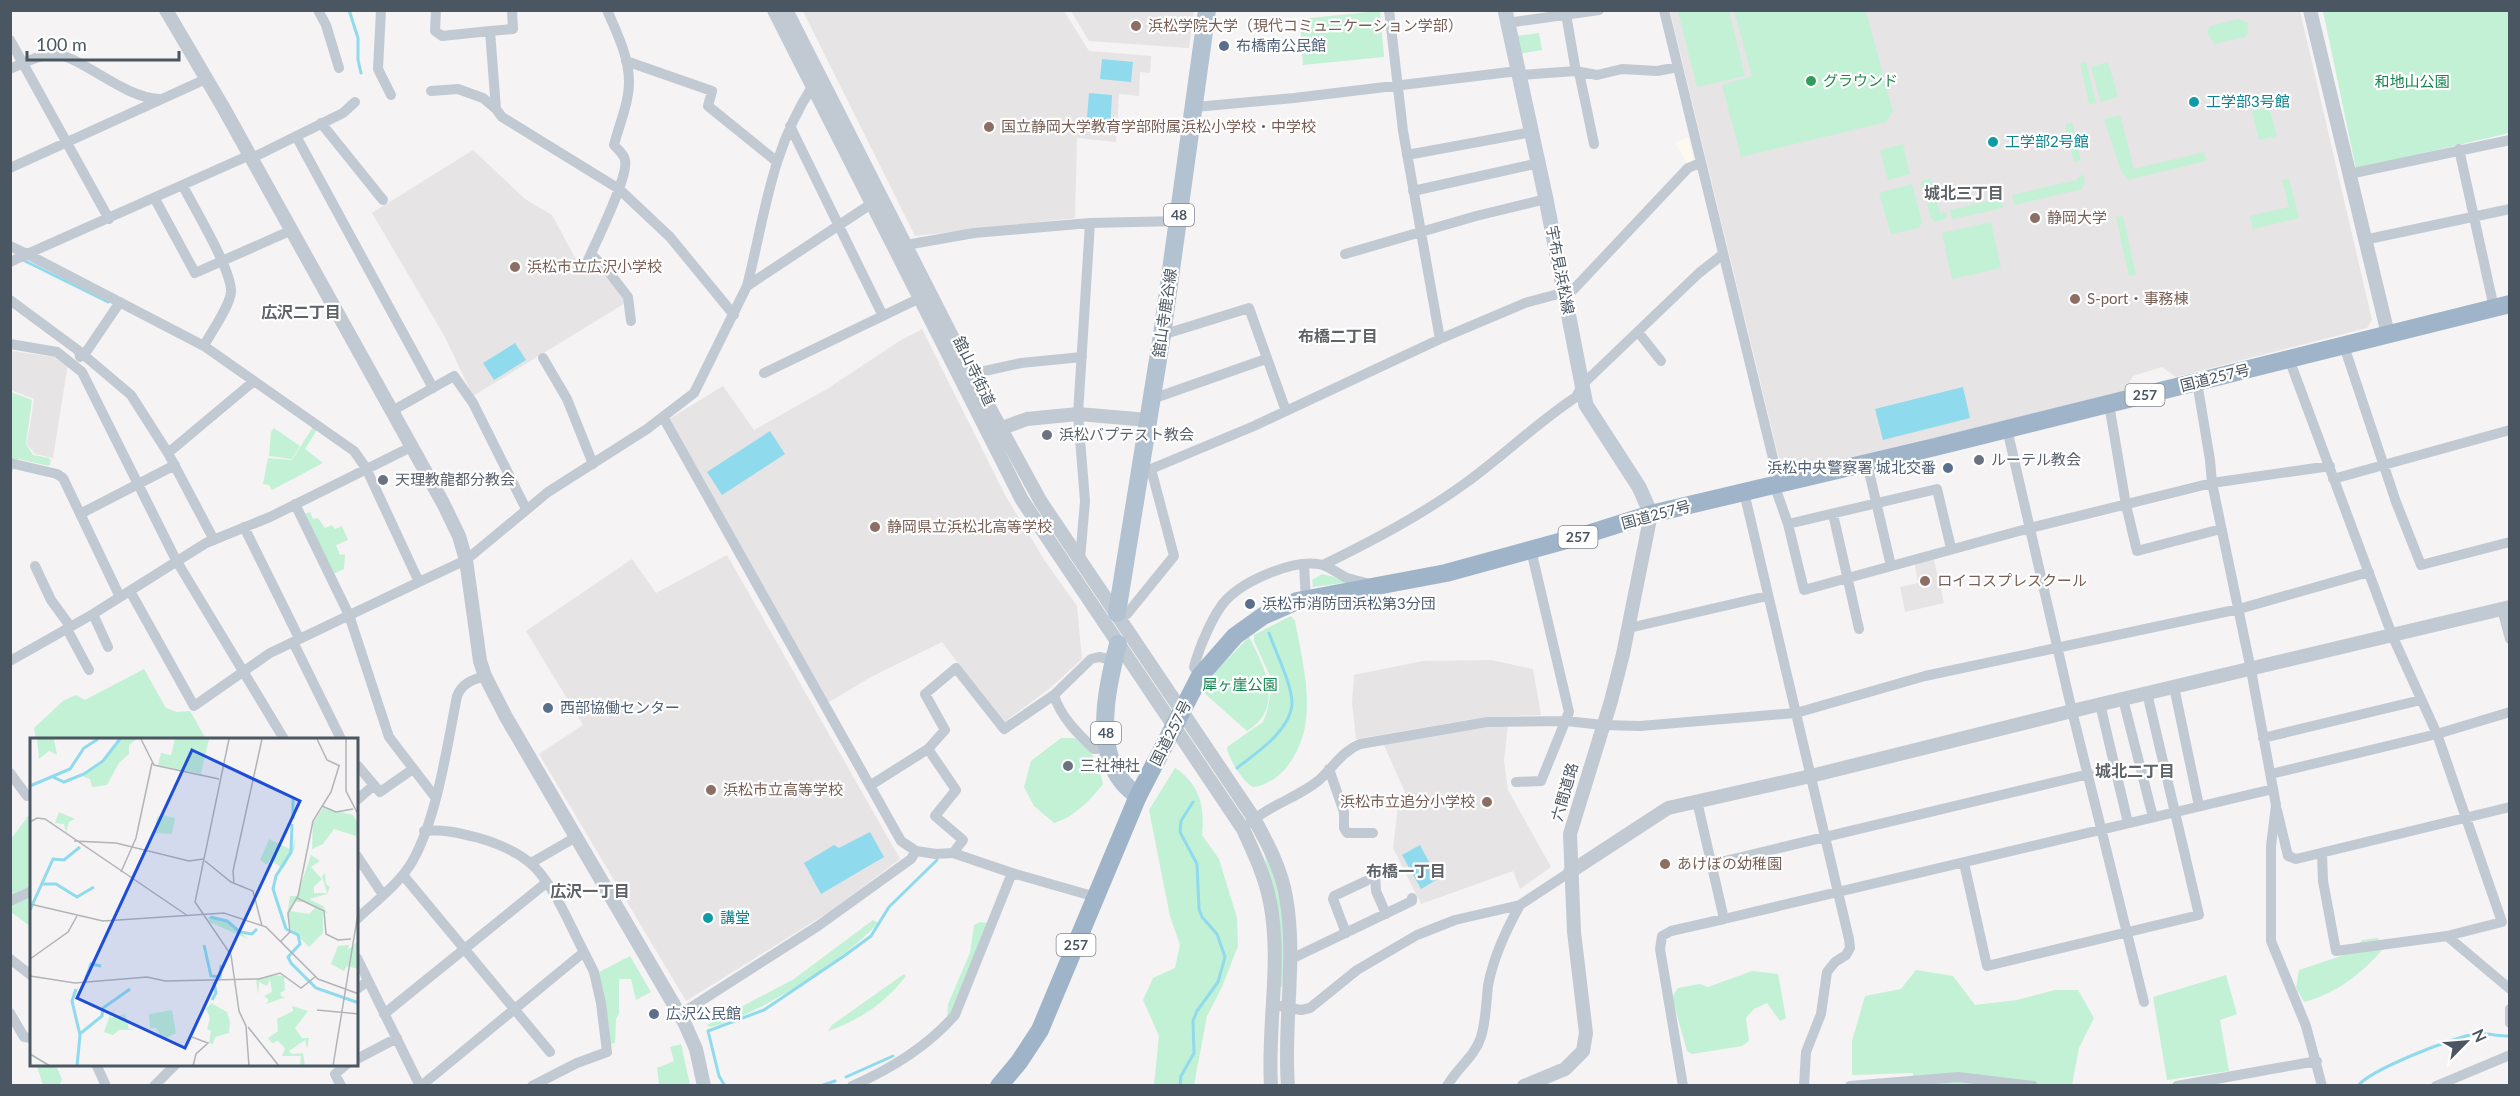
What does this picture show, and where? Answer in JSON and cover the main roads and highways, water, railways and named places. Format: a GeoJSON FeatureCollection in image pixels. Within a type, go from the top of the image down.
{"type":"FeatureCollection","features":[{"type":"Feature","properties":{"kind":"highway","name":"国道257号"},"geometry":{"type":"LineString","coordinates":[[1004,1084],[1040,1030],[1138,796],[1200,676],[1235,636],[1263,616],[1306,599],[1376,585],[1406,582],[1531,550],[1651,514],[2007,429],[2501,306]]}},
{"type":"Feature","properties":{"kind":"main road","name":"舘山寺鹿谷線"},"geometry":{"type":"LineString","coordinates":[[1122,614],[1146,470],[1148,420],[1179,221],[1207,10]]}},
{"type":"Feature","properties":{"kind":"main road","name":"宇布見浜松線"},"geometry":{"type":"LineString","coordinates":[[1506,17],[1539,163],[1587,408],[1639,487],[1651,514]]}},
{"type":"Feature","properties":{"kind":"main road","name":"48"},"geometry":{"type":"LineString","coordinates":[[1116,652],[1108,693],[1105,726],[1107,748],[1113,767],[1128,789],[1138,796]]}},
{"type":"Feature","properties":{"kind":"water"},"geometry":{"type":"Polygon","coordinates":[[[1102,59],[1133,62],[1131,82],[1100,79],[1102,59]]]}},
{"type":"Feature","properties":{"kind":"water"},"geometry":{"type":"Polygon","coordinates":[[[1089,93],[1112,95],[1110,131],[1086,129],[1089,93]]]}},
{"type":"Feature","properties":{"kind":"water"},"geometry":{"type":"Polygon","coordinates":[[[515,343],[526,360],[494,380],[483,363],[515,343]]]}},
{"type":"Feature","properties":{"kind":"water"},"geometry":{"type":"Polygon","coordinates":[[[1963,387],[1970,418],[1883,440],[1875,409],[1963,387]]]}},
{"type":"Feature","properties":{"kind":"water"},"geometry":{"type":"Polygon","coordinates":[[[770,431],[785,454],[722,495],[707,472],[770,431]]]}},
{"type":"Feature","properties":{"kind":"water"},"geometry":{"type":"Polygon","coordinates":[[[870,832],[884,857],[821,894],[804,863],[834,845],[839,848],[870,832]]]}},
{"type":"Feature","properties":{"kind":"water"},"geometry":{"type":"Polygon","coordinates":[[[1420,845],[1438,879],[1421,889],[1402,855],[1420,845]]]}},
{"type":"Feature","properties":{"kind":"waterway"},"geometry":{"type":"LineString","coordinates":[[349,10],[358,38],[358,60],[361,73]]}},
{"type":"Feature","properties":{"kind":"waterway"},"geometry":{"type":"LineString","coordinates":[[23,260],[108,302]]}},
{"type":"Feature","properties":{"kind":"waterway"},"geometry":{"type":"LineString","coordinates":[[1237,768],[1262,749],[1278,733],[1290,715],[1292,697],[1269,633]]}},
{"type":"Feature","properties":{"kind":"waterway"},"geometry":{"type":"LineString","coordinates":[[1180,1086],[1181,1076],[1194,1053],[1193,1021],[1197,1011],[1218,982],[1225,957],[1217,934],[1202,917],[1199,909],[1197,864],[1180,832],[1181,821],[1193,802]]}},
{"type":"Feature","properties":{"kind":"waterway"},"geometry":{"type":"LineString","coordinates":[[725,1086],[719,1076],[708,1031],[764,1010],[871,936],[889,907],[937,860]]}},
{"type":"Feature","properties":{"kind":"waterway"},"geometry":{"type":"LineString","coordinates":[[2358,1086],[2378,1071],[2451,1041],[2476,1034],[2508,1036]]}},
{"type":"Feature","properties":{"kind":"waterway"},"geometry":{"type":"LineString","coordinates":[[846,1077],[893,1056]]}},
{"type":"Feature","properties":{"kind":"waterway"},"geometry":{"type":"LineString","coordinates":[[820,1086],[835,1081]]}},
{"type":"Feature","properties":{"kind":"waterway"},"geometry":{"type":"LineString","coordinates":[[640,1086],[664,1086]]}},
{"type":"Feature","properties":{"kind":"place","name":"浜松学院大学（現代コミュニケーション学部）"},"geometry":{"type":"Point","coordinates":[1136,26]}},
{"type":"Feature","properties":{"kind":"place","name":"布橋南公民館"},"geometry":{"type":"Point","coordinates":[1224,46]}},
{"type":"Feature","properties":{"kind":"place","name":"グラウンド"},"geometry":{"type":"Point","coordinates":[1811,81]}},
{"type":"Feature","properties":{"kind":"place","name":"工学部3号館"},"geometry":{"type":"Point","coordinates":[2194,102]}},
{"type":"Feature","properties":{"kind":"place","name":"国立静岡大学教育学部附属浜松小学校・中学校"},"geometry":{"type":"Point","coordinates":[989,127]}},
{"type":"Feature","properties":{"kind":"place","name":"工学部2号館"},"geometry":{"type":"Point","coordinates":[1993,142]}},
{"type":"Feature","properties":{"kind":"place","name":"静岡大学"},"geometry":{"type":"Point","coordinates":[2035,218]}},
{"type":"Feature","properties":{"kind":"place","name":"浜松市立広沢小学校"},"geometry":{"type":"Point","coordinates":[515,267]}},
{"type":"Feature","properties":{"kind":"place","name":"S-port・事務棟"},"geometry":{"type":"Point","coordinates":[2075,299]}},
{"type":"Feature","properties":{"kind":"place","name":"浜松バプテスト教会"},"geometry":{"type":"Point","coordinates":[1047,435]}},
{"type":"Feature","properties":{"kind":"place","name":"ルーテル教会"},"geometry":{"type":"Point","coordinates":[1979,460]}},
{"type":"Feature","properties":{"kind":"place","name":"浜松中央警察署 城北交番"},"geometry":{"type":"Point","coordinates":[1948,468]}},
{"type":"Feature","properties":{"kind":"place","name":"天理教龍都分教会"},"geometry":{"type":"Point","coordinates":[383,480]}},
{"type":"Feature","properties":{"kind":"place","name":"静岡県立浜松北高等学校"},"geometry":{"type":"Point","coordinates":[875,527]}},
{"type":"Feature","properties":{"kind":"place","name":"ロイコスプレスクール"},"geometry":{"type":"Point","coordinates":[1925,581]}},
{"type":"Feature","properties":{"kind":"place","name":"浜松市消防団浜松第3分団"},"geometry":{"type":"Point","coordinates":[1250,604]}},
{"type":"Feature","properties":{"kind":"place","name":"西部協働センター"},"geometry":{"type":"Point","coordinates":[548,708]}},
{"type":"Feature","properties":{"kind":"place","name":"三社神社"},"geometry":{"type":"Point","coordinates":[1068,766]}},
{"type":"Feature","properties":{"kind":"place","name":"浜松市立高等学校"},"geometry":{"type":"Point","coordinates":[711,790]}},
{"type":"Feature","properties":{"kind":"place","name":"浜松市立追分小学校"},"geometry":{"type":"Point","coordinates":[1487,802]}},
{"type":"Feature","properties":{"kind":"place","name":"あけぼの幼稚園"},"geometry":{"type":"Point","coordinates":[1665,864]}},
{"type":"Feature","properties":{"kind":"place","name":"講堂"},"geometry":{"type":"Point","coordinates":[708,918]}},
{"type":"Feature","properties":{"kind":"place","name":"広沢公民館"},"geometry":{"type":"Point","coordinates":[654,1014]}},
{"type":"Feature","properties":{"kind":"district","name":"城北三丁目"},"geometry":{"type":"Point","coordinates":[1964,193]}},
{"type":"Feature","properties":{"kind":"district","name":"広沢二丁目"},"geometry":{"type":"Point","coordinates":[301,312]}},
{"type":"Feature","properties":{"kind":"district","name":"布橋二丁目"},"geometry":{"type":"Point","coordinates":[1338,336]}},
{"type":"Feature","properties":{"kind":"district","name":"城北二丁目"},"geometry":{"type":"Point","coordinates":[2135,771]}},
{"type":"Feature","properties":{"kind":"district","name":"布橋一丁目"},"geometry":{"type":"Point","coordinates":[1406,871]}},
{"type":"Feature","properties":{"kind":"district","name":"広沢一丁目"},"geometry":{"type":"Point","coordinates":[590,891]}},
{"type":"Feature","properties":{"kind":"park label","name":"和地山公園"},"geometry":{"type":"Point","coordinates":[2412,82]}},
{"type":"Feature","properties":{"kind":"park label","name":"犀ヶ崖公園"},"geometry":{"type":"Point","coordinates":[1240,685]}}]}
